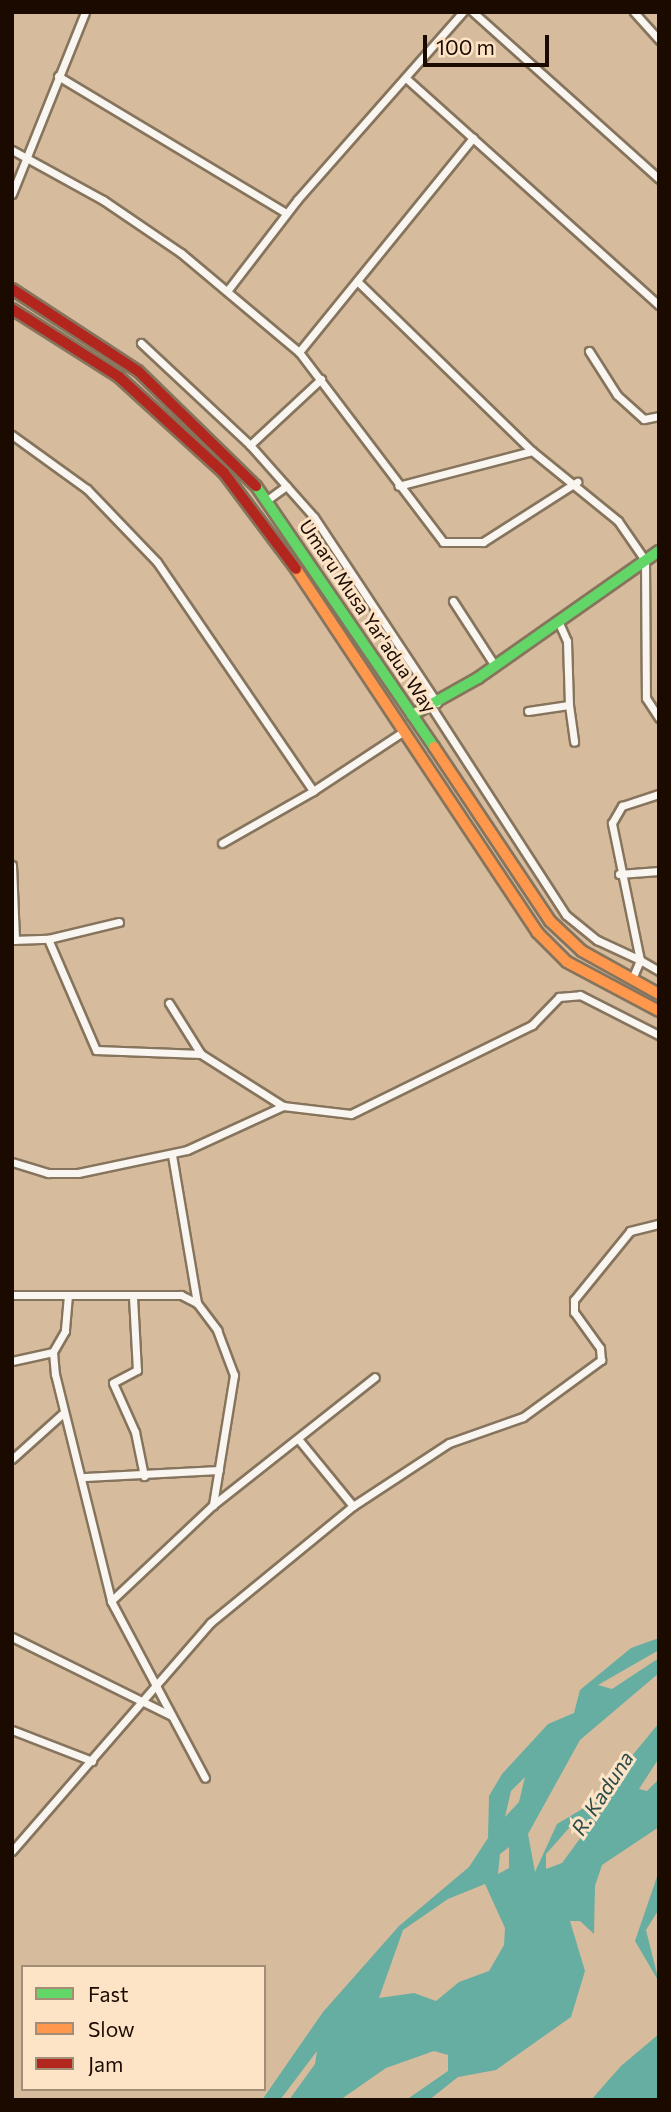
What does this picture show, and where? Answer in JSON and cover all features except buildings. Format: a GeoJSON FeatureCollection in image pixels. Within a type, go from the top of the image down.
{"type":"FeatureCollection","features":[{"type":"Feature","properties":{"kind":"main road","name":"Umaru Musa Yar'adua Way"},"geometry":{"type":"LineString","coordinates":[[12,289],[90,335],[170,397],[267,500],[550,921],[582,951],[659,994]]}},
{"type":"Feature","properties":{"kind":"main road","name":"Umaru Musa Yar'adua Way"},"geometry":{"type":"LineString","coordinates":[[12,309],[119,377],[224,473],[264,521],[550,947],[659,1011]]}},
{"type":"Feature","properties":{"kind":"main road"},"geometry":{"type":"LineString","coordinates":[[412,715],[436,707],[559,625],[645,564],[659,551]]}},
{"type":"Feature","properties":{"kind":"main road"},"geometry":{"type":"LineString","coordinates":[[420,726],[436,707],[645,564],[659,559]]}},
{"type":"Feature","properties":{"kind":"street"},"geometry":{"type":"LineString","coordinates":[[12,194],[85,12]]}},
{"type":"Feature","properties":{"kind":"street"},"geometry":{"type":"LineString","coordinates":[[226,291],[286,213],[408,80],[463,12]]}},
{"type":"Feature","properties":{"kind":"street"},"geometry":{"type":"LineString","coordinates":[[473,12],[659,178]]}},
{"type":"Feature","properties":{"kind":"street"},"geometry":{"type":"LineString","coordinates":[[634,12],[659,40]]}},
{"type":"Feature","properties":{"kind":"street"},"geometry":{"type":"LineString","coordinates":[[58,76],[286,213]]}},
{"type":"Feature","properties":{"kind":"street"},"geometry":{"type":"LineString","coordinates":[[408,80],[659,305]]}},
{"type":"Feature","properties":{"kind":"street"},"geometry":{"type":"LineString","coordinates":[[299,352],[474,138]]}},
{"type":"Feature","properties":{"kind":"street"},"geometry":{"type":"LineString","coordinates":[[12,150],[103,200],[226,291],[299,352],[443,542],[457,545],[483,541],[577,482]]}},
{"type":"Feature","properties":{"kind":"street"},"geometry":{"type":"LineString","coordinates":[[357,281],[532,451],[577,482],[618,521],[645,564],[646,698],[659,718]]}},
{"type":"Feature","properties":{"kind":"street"},"geometry":{"type":"LineString","coordinates":[[141,343],[250,444],[314,517],[566,915],[597,940],[659,971]]}},
{"type":"Feature","properties":{"kind":"street"},"geometry":{"type":"LineString","coordinates":[[589,351],[617,395],[644,419],[659,416]]}},
{"type":"Feature","properties":{"kind":"street"},"geometry":{"type":"LineString","coordinates":[[250,444],[321,379]]}},
{"type":"Feature","properties":{"kind":"street"},"geometry":{"type":"LineString","coordinates":[[12,435],[87,489],[157,562],[313,791]]}},
{"type":"Feature","properties":{"kind":"street"},"geometry":{"type":"LineString","coordinates":[[398,486],[532,451]]}},
{"type":"Feature","properties":{"kind":"street"},"geometry":{"type":"LineString","coordinates":[[267,500],[286,486]]}},
{"type":"Feature","properties":{"kind":"street"},"geometry":{"type":"LineString","coordinates":[[453,600],[495,666]]}},
{"type":"Feature","properties":{"kind":"street"},"geometry":{"type":"LineString","coordinates":[[559,625],[567,641],[569,705],[574,742]]}},
{"type":"Feature","properties":{"kind":"street"},"geometry":{"type":"LineString","coordinates":[[528,711],[569,705]]}},
{"type":"Feature","properties":{"kind":"street"},"geometry":{"type":"LineString","coordinates":[[222,843],[313,791],[404,732]]}},
{"type":"Feature","properties":{"kind":"street"},"geometry":{"type":"LineString","coordinates":[[632,979],[640,960],[619,874],[615,814],[659,794]]}},
{"type":"Feature","properties":{"kind":"street"},"geometry":{"type":"LineString","coordinates":[[12,865],[14,940],[48,939],[119,922]]}},
{"type":"Feature","properties":{"kind":"street"},"geometry":{"type":"LineString","coordinates":[[619,874],[659,872]]}},
{"type":"Feature","properties":{"kind":"street"},"geometry":{"type":"LineString","coordinates":[[48,939],[96,1049],[201,1054]]}},
{"type":"Feature","properties":{"kind":"street"},"geometry":{"type":"LineString","coordinates":[[169,1003],[201,1054],[283,1106],[354,1112],[532,1025],[559,997],[580,995],[659,1035]]}},
{"type":"Feature","properties":{"kind":"street"},"geometry":{"type":"LineString","coordinates":[[12,1162],[69,1173],[172,1155],[283,1106]]}},
{"type":"Feature","properties":{"kind":"street"},"geometry":{"type":"LineString","coordinates":[[172,1155],[197,1303]]}},
{"type":"Feature","properties":{"kind":"street"},"geometry":{"type":"LineString","coordinates":[[12,1851],[142,1704],[186,1643],[353,1506],[449,1443],[523,1418],[601,1360],[600,1348],[574,1312],[574,1300],[630,1231],[659,1224]]}},
{"type":"Feature","properties":{"kind":"street"},"geometry":{"type":"LineString","coordinates":[[12,1295],[181,1295],[197,1303],[217,1330],[234,1375],[213,1505]]}},
{"type":"Feature","properties":{"kind":"street"},"geometry":{"type":"LineString","coordinates":[[68,1295],[65,1331],[53,1352],[63,1413],[85,1477],[111,1601],[205,1778]]}},
{"type":"Feature","properties":{"kind":"street"},"geometry":{"type":"LineString","coordinates":[[133,1297],[137,1370],[113,1383],[135,1432],[144,1476]]}},
{"type":"Feature","properties":{"kind":"street"},"geometry":{"type":"LineString","coordinates":[[12,1362],[53,1352]]}},
{"type":"Feature","properties":{"kind":"street"},"geometry":{"type":"LineString","coordinates":[[111,1601],[213,1505],[299,1440],[374,1377]]}},
{"type":"Feature","properties":{"kind":"street"},"geometry":{"type":"LineString","coordinates":[[13,1456],[63,1413]]}},
{"type":"Feature","properties":{"kind":"street"},"geometry":{"type":"LineString","coordinates":[[299,1440],[353,1506]]}},
{"type":"Feature","properties":{"kind":"street"},"geometry":{"type":"LineString","coordinates":[[85,1477],[219,1470]]}},
{"type":"Feature","properties":{"kind":"street"},"geometry":{"type":"LineString","coordinates":[[12,1637],[54,1653],[142,1704],[172,1716]]}},
{"type":"Feature","properties":{"kind":"street"},"geometry":{"type":"LineString","coordinates":[[12,1730],[92,1761]]}},
{"type":"Feature","properties":{"kind":"water","name":"R. Kaduna"},"geometry":{"type":"Polygon","coordinates":[[[659,1638],[659,1650],[598,1685],[612,1689],[659,1658],[659,1673],[580,1740],[528,1834],[535,1872],[557,1824],[594,1802],[659,1723],[659,1758],[639,1789],[647,1791],[659,1779],[659,1827],[602,1865],[595,1886],[594,1934],[580,1921],[570,1921],[585,1971],[571,2017],[496,2070],[458,2077],[429,2100],[406,2100],[448,2071],[448,2055],[434,2051],[386,2068],[340,2100],[289,2100],[315,2064],[317,2051],[280,2100],[262,2100],[323,2012],[399,1926],[469,1867],[488,1838],[489,1796],[502,1774],[548,1724],[574,1713],[580,1690],[631,1648],[659,1638]],[[525,1777],[511,1791],[505,1817],[519,1802],[525,1777]],[[577,1819],[546,1854],[546,1869],[562,1863],[584,1833],[587,1821],[577,1819]],[[509,1847],[500,1854],[498,1874],[509,1868],[509,1847]],[[485,1884],[448,1899],[403,1930],[379,1998],[414,1993],[436,2001],[459,1982],[489,1971],[504,1945],[505,1928],[485,1884]]]}},
{"type":"Feature","properties":{"kind":"water"},"geometry":{"type":"Polygon","coordinates":[[[659,1871],[659,1909],[646,1930],[659,1982],[635,1941],[659,1871]]]}},
{"type":"Feature","properties":{"kind":"water"},"geometry":{"type":"Polygon","coordinates":[[[659,2034],[659,2100],[591,2100],[621,2066],[659,2034]]]}},
{"type":"Feature","properties":{"kind":"traffic: fast"},"geometry":{"type":"LineString","coordinates":[[256,486],[434,747]]}},
{"type":"Feature","properties":{"kind":"traffic: fast"},"geometry":{"type":"LineString","coordinates":[[412,715],[478,678],[659,551]]}},
{"type":"Feature","properties":{"kind":"traffic: slow"},"geometry":{"type":"LineString","coordinates":[[296,569],[537,932],[567,962],[659,1011]]}},
{"type":"Feature","properties":{"kind":"traffic: slow"},"geometry":{"type":"LineString","coordinates":[[434,747],[550,921],[582,951],[659,994]]}},
{"type":"Feature","properties":{"kind":"traffic: jam"},"geometry":{"type":"LineString","coordinates":[[12,289],[138,371],[256,486]]}},
{"type":"Feature","properties":{"kind":"traffic: jam"},"geometry":{"type":"LineString","coordinates":[[12,309],[119,377],[224,473],[296,569]]}}]}
